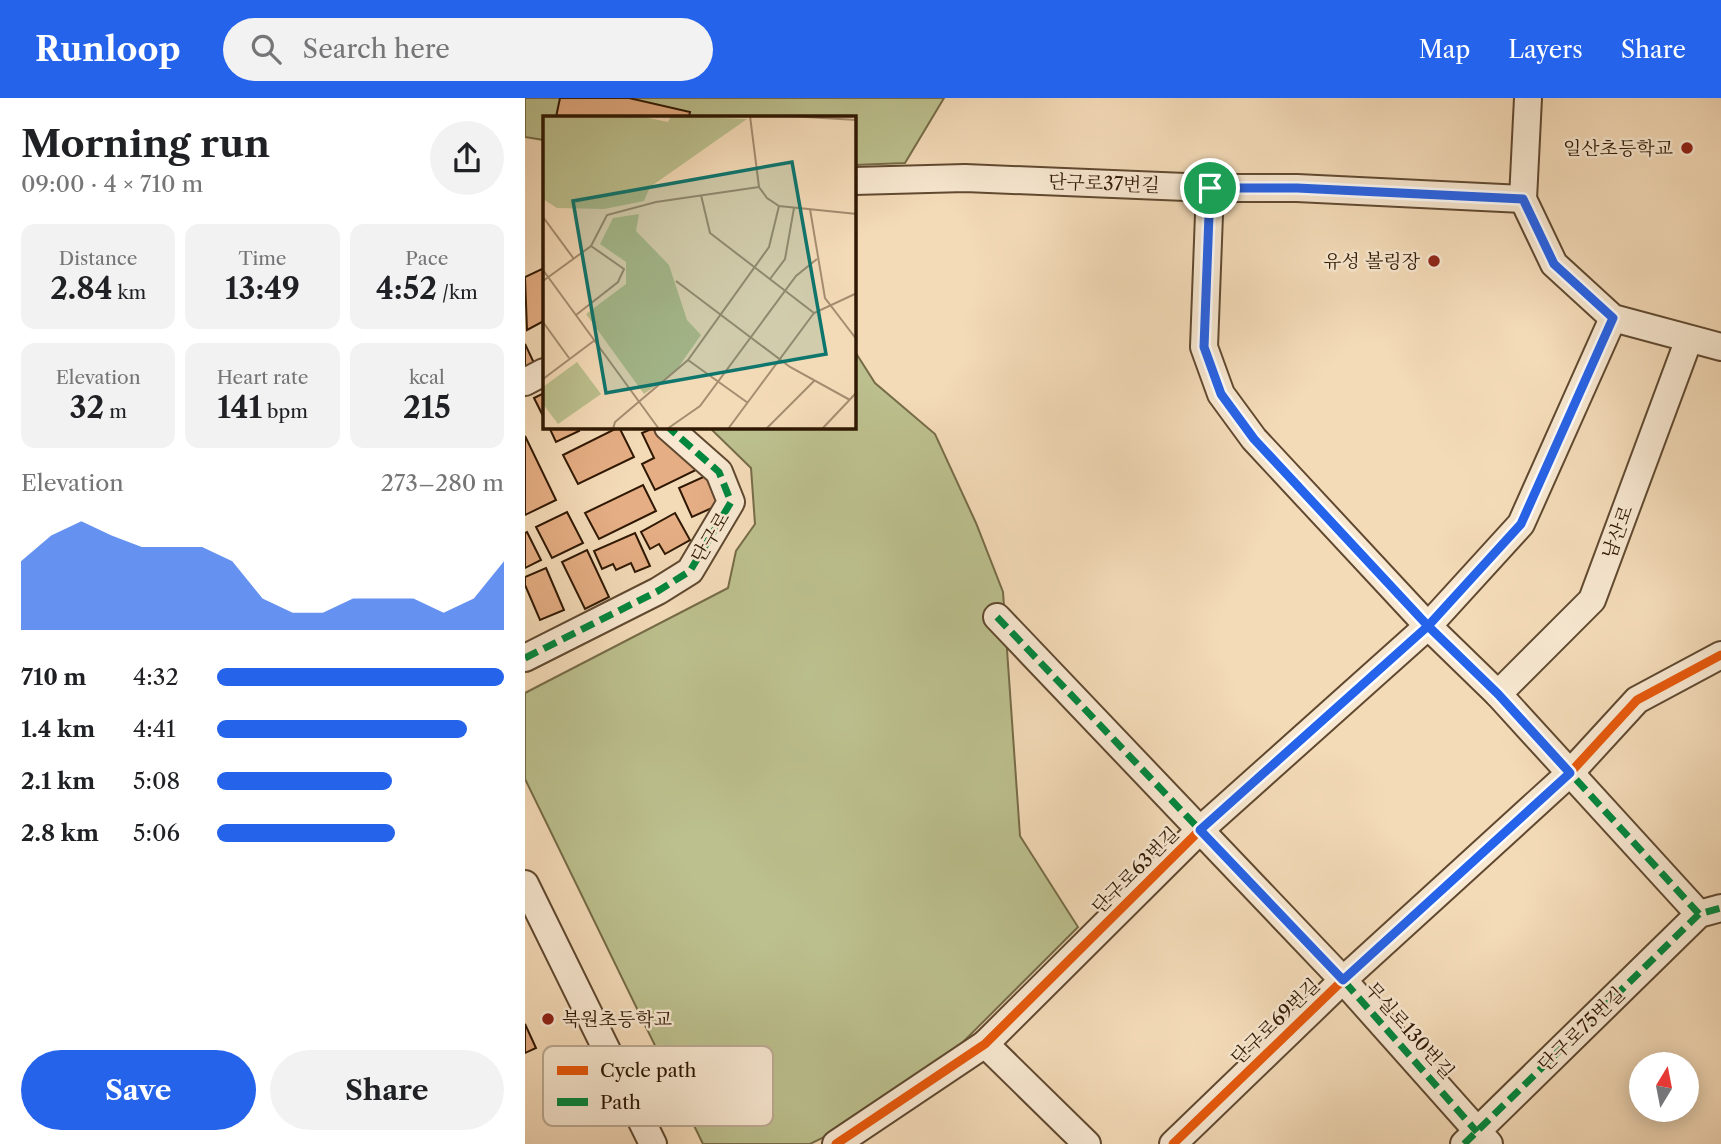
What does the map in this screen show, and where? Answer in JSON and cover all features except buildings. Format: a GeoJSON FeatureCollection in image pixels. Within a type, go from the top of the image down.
{"type":"FeatureCollection","features":[{"type":"Feature","properties":{"kind":"street"},"geometry":{"type":"LineString","coordinates":[[1528,98],[1523,199],[1554,264],[1613,318],[1721,347]]}},
{"type":"Feature","properties":{"kind":"street","name":"단구로37번길"},"geometry":{"type":"LineString","coordinates":[[856,181],[965,178],[1210,188],[1297,188],[1523,199]]}},
{"type":"Feature","properties":{"kind":"street"},"geometry":{"type":"LineString","coordinates":[[1210,188],[1204,347],[1221,394],[1254,439],[1428,626],[1498,694],[1570,773]]}},
{"type":"Feature","properties":{"kind":"street","name":"단구로63번길"},"geometry":{"type":"LineString","coordinates":[[836,1144],[985,1044],[1200,830],[1428,626],[1521,524],[1613,318]]}},
{"type":"Feature","properties":{"kind":"street","name":"남산로"},"geometry":{"type":"LineString","coordinates":[[1498,694],[1592,600],[1689,339]]}},
{"type":"Feature","properties":{"kind":"street"},"geometry":{"type":"LineString","coordinates":[[525,382],[543,373]]}},
{"type":"Feature","properties":{"kind":"street","name":"단구로"},"geometry":{"type":"LineString","coordinates":[[525,658],[658,591],[690,570],[731,502],[719,472],[670,429]]}},
{"type":"Feature","properties":{"kind":"street","name":"무실로130번길"},"geometry":{"type":"LineString","coordinates":[[997,617],[1343,980],[1477,1140]]}},
{"type":"Feature","properties":{"kind":"street","name":"단구로69번길"},"geometry":{"type":"LineString","coordinates":[[1173,1144],[1343,980],[1570,773],[1637,700],[1721,655]]}},
{"type":"Feature","properties":{"kind":"street","name":"단구로75번길"},"geometry":{"type":"LineString","coordinates":[[1477,1140],[1710,911],[1570,773]]}},
{"type":"Feature","properties":{"kind":"street"},"geometry":{"type":"LineString","coordinates":[[525,884],[605,1046]]}},
{"type":"Feature","properties":{"kind":"street"},"geometry":{"type":"LineString","coordinates":[[985,1044],[1087,1144]]}},
{"type":"Feature","properties":{"kind":"street"},"geometry":{"type":"LineString","coordinates":[[644,1126],[653,1144]]}},
{"type":"Feature","properties":{"kind":"green space"},"geometry":{"type":"Polygon","coordinates":[[[525,98],[944,98],[905,163],[856,165],[856,116],[543,116],[543,140],[525,137],[525,98]]]}},
{"type":"Feature","properties":{"kind":"green space"},"geometry":{"type":"Polygon","coordinates":[[[856,353],[875,383],[935,434],[976,523],[1003,592],[1020,836],[1078,927],[910,1095],[810,1144],[703,1144],[694,1126],[773,1126],[773,1046],[655,1046],[525,779],[525,693],[728,588],[736,551],[755,524],[751,468],[711,429],[856,429],[856,353]]]}},
{"type":"Feature","properties":{"kind":"marked path"},"geometry":{"type":"LineString","coordinates":[[525,658],[658,591],[690,571],[731,502],[719,472],[670,429]]}},
{"type":"Feature","properties":{"kind":"marked path"},"geometry":{"type":"LineString","coordinates":[[1303,489],[1428,626],[1498,694],[1699,914]]}},
{"type":"Feature","properties":{"kind":"marked path"},"geometry":{"type":"LineString","coordinates":[[997,617],[1343,980],[1477,1132]]}},
{"type":"Feature","properties":{"kind":"marked path"},"geometry":{"type":"LineString","coordinates":[[1464,1144],[1699,914],[1721,908]]}},
{"type":"Feature","properties":{"kind":"cycle path"},"geometry":{"type":"LineString","coordinates":[[836,1144],[985,1044],[1200,830],[1428,626],[1521,524],[1613,318]]}},
{"type":"Feature","properties":{"kind":"cycle path"},"geometry":{"type":"LineString","coordinates":[[1173,1144],[1343,980],[1570,773],[1637,700],[1721,655]]}},
{"type":"Feature","properties":{"kind":"place","name":"일산초등학교"},"geometry":{"type":"Point","coordinates":[1687,148]}},
{"type":"Feature","properties":{"kind":"place","name":"유성 볼링장"},"geometry":{"type":"Point","coordinates":[1434,261]}},
{"type":"Feature","properties":{"kind":"place","name":"북원초등학교"},"geometry":{"type":"Point","coordinates":[548,1019]}},
{"type":"Feature","properties":{"kind":"route"},"geometry":{"type":"LineString","coordinates":[[1210,188],[1204,347],[1221,394],[1254,439],[1428,626],[1498,694],[1570,773],[1343,980],[1200,830],[1428,626],[1521,524],[1613,318],[1554,264],[1523,199],[1297,188],[1210,188]]}}]}
